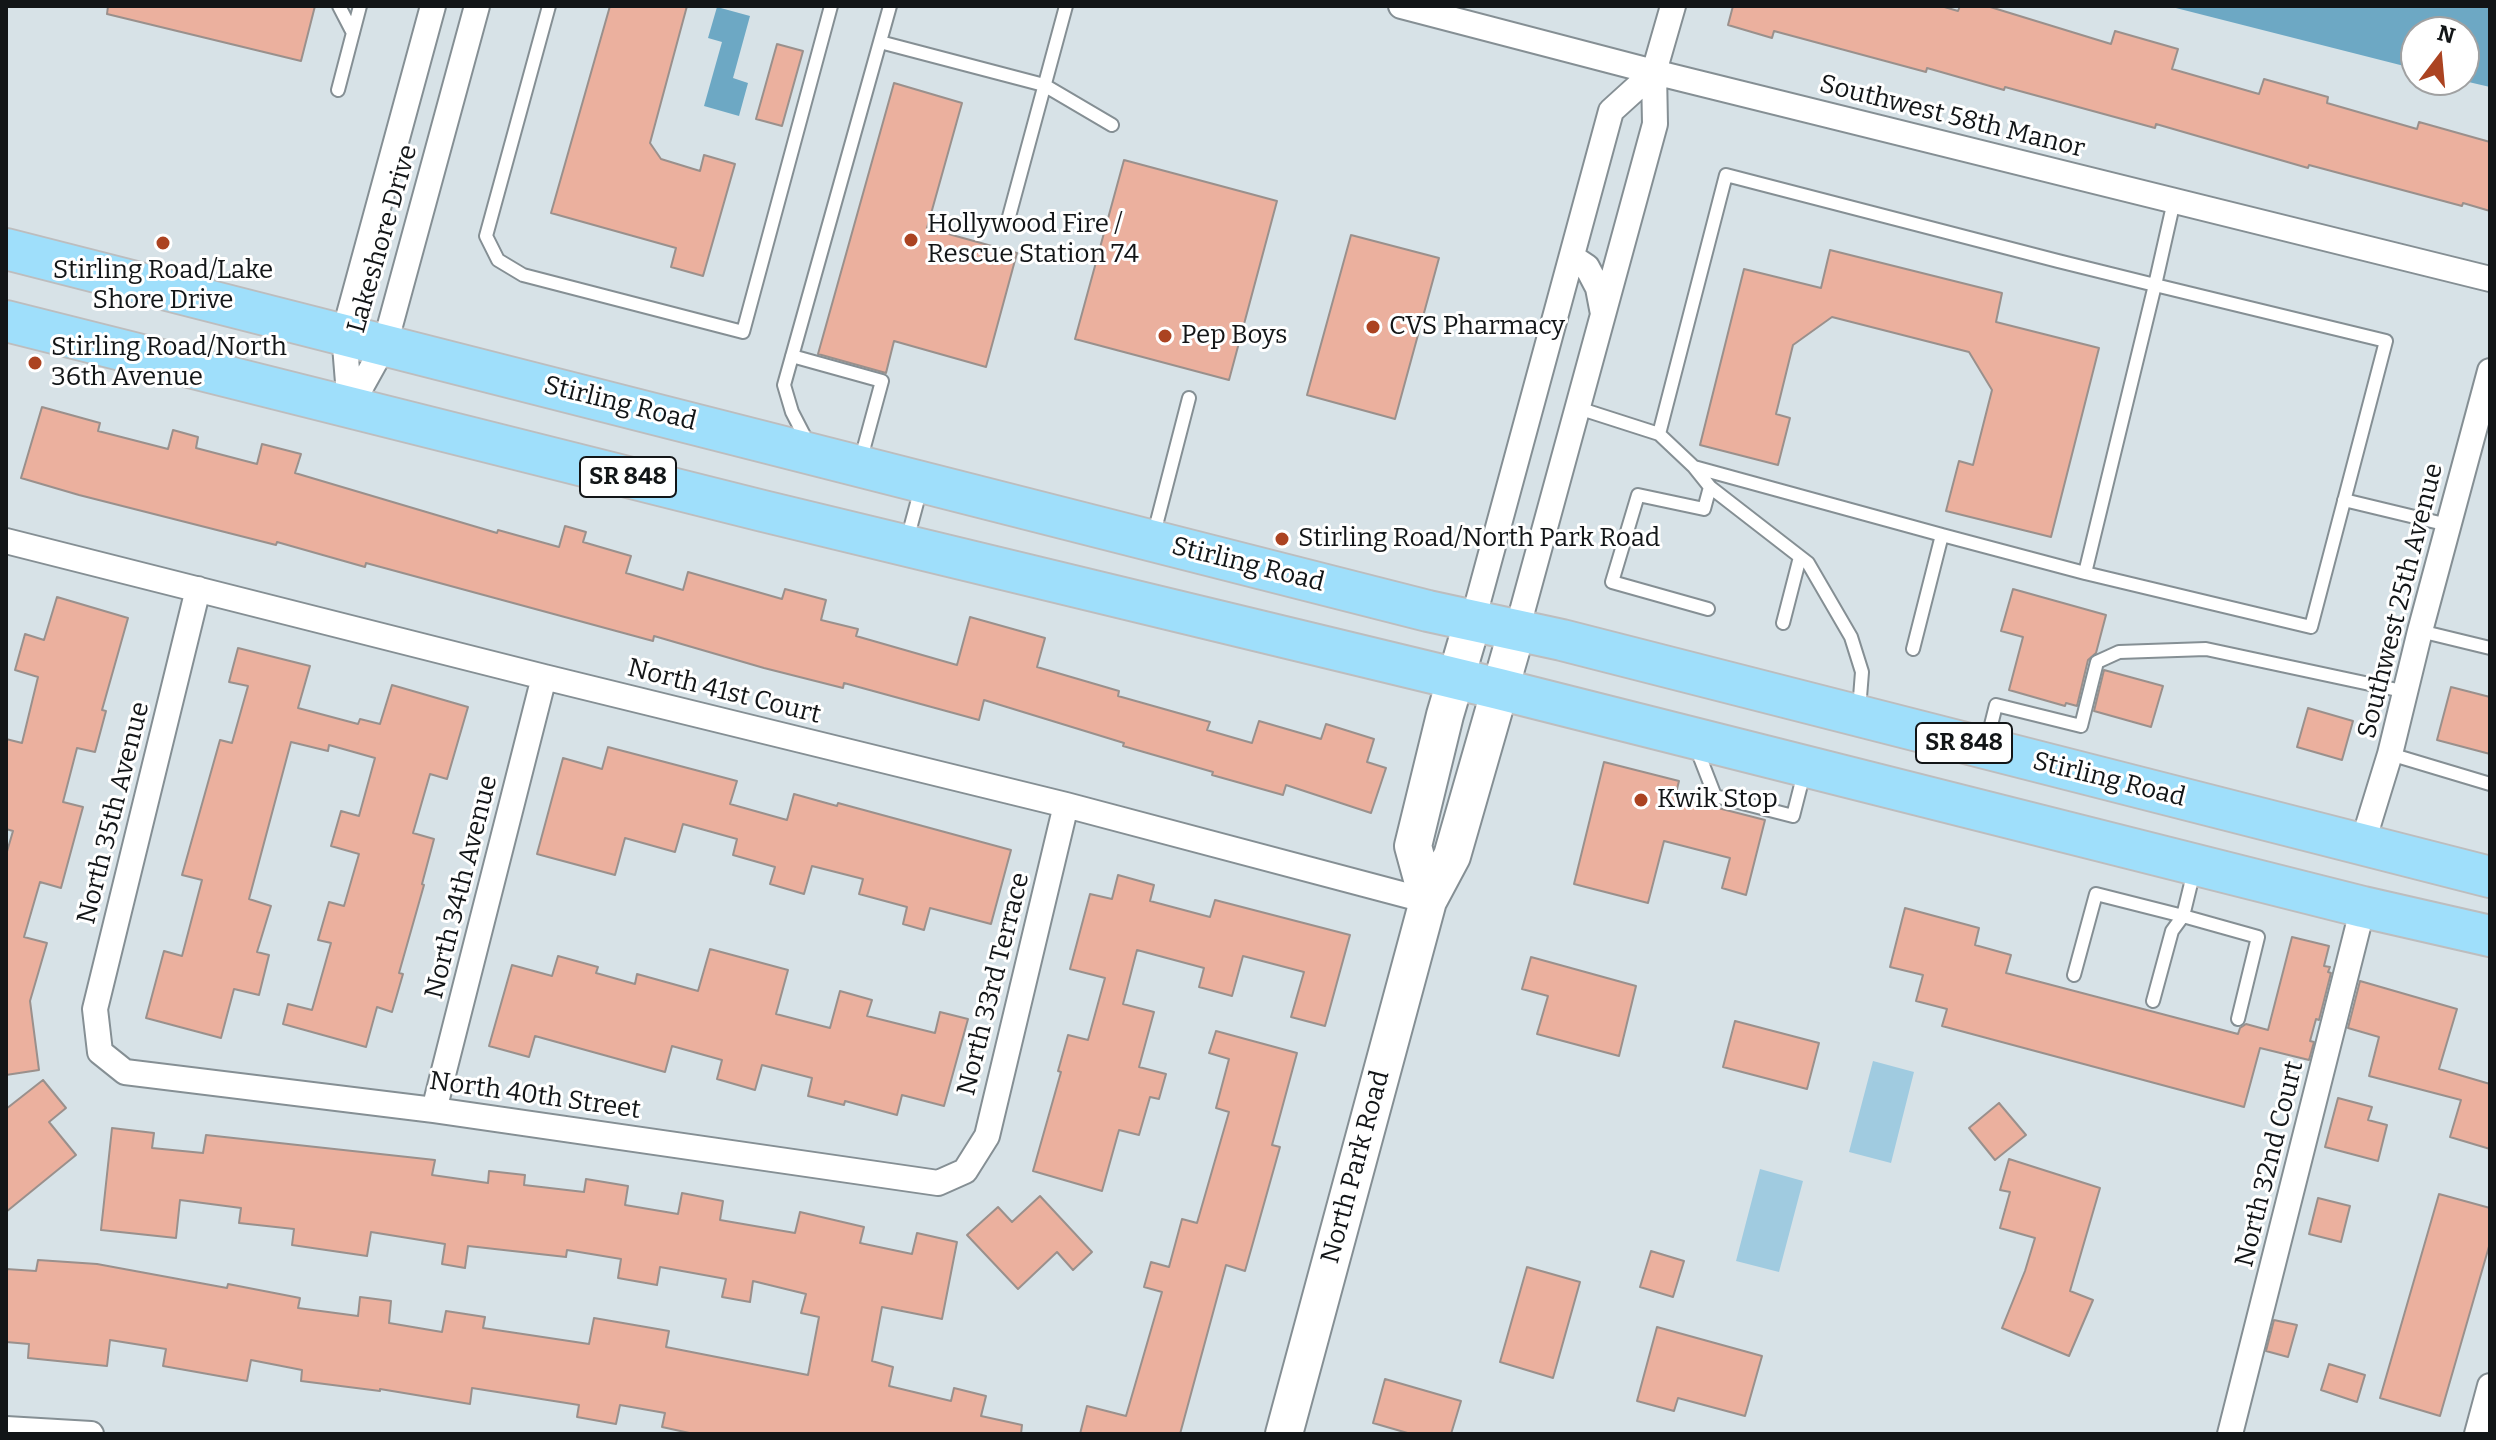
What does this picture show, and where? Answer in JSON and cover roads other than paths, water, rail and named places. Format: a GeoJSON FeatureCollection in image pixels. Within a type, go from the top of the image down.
{"type":"FeatureCollection","features":[{"type":"Feature","properties":{"kind":"main road","name":"Stirling Road"},"geometry":{"type":"LineString","coordinates":[[6,249],[2472,873]]}},
{"type":"Feature","properties":{"kind":"main road","name":"SR 848"},"geometry":{"type":"LineString","coordinates":[[6,321],[2490,936]]}},
{"type":"Feature","properties":{"kind":"main road"},"geometry":{"type":"LineString","coordinates":[[2259,880],[2346,856],[2362,845]]}},
{"type":"Feature","properties":{"kind":"main road"},"geometry":{"type":"LineString","coordinates":[[2363,907],[2407,878],[2472,873]]}},
{"type":"Feature","properties":{"kind":"street","name":"Lakeshore Drive"},"geometry":{"type":"LineString","coordinates":[[350,407],[344,333],[433,6]]}},
{"type":"Feature","properties":{"kind":"street","name":"Lakeshore Drive"},"geometry":{"type":"LineString","coordinates":[[350,407],[385,344],[477,6]]}},
{"type":"Feature","properties":{"kind":"street","name":"Southwest 58th Manor"},"geometry":{"type":"LineString","coordinates":[[1401,6],[1654,72],[2490,279]]}},
{"type":"Feature","properties":{"kind":"street"},"geometry":{"type":"LineString","coordinates":[[1517,630],[1655,124],[1654,72],[1673,6]]}},
{"type":"Feature","properties":{"kind":"street"},"geometry":{"type":"LineString","coordinates":[[1428,901],[1413,846],[1456,679],[1611,111],[1654,72]]}},
{"type":"Feature","properties":{"kind":"street"},"geometry":{"type":"LineString","coordinates":[[1572,257],[1587,267],[1598,288],[1603,317]]}},
{"type":"Feature","properties":{"kind":"street","name":"Southwest 25th Avenue"},"geometry":{"type":"LineString","coordinates":[[2362,845],[2407,692],[2420,631],[2490,371]]}},
{"type":"Feature","properties":{"kind":"street","name":"North 41st Court"},"geometry":{"type":"LineString","coordinates":[[6,541],[1066,805],[1428,901]]}},
{"type":"Feature","properties":{"kind":"street","name":"North 35th Avenue"},"geometry":{"type":"LineString","coordinates":[[100,1052],[95,1009],[198,589]]}},
{"type":"Feature","properties":{"kind":"street","name":"North Park Road"},"geometry":{"type":"LineString","coordinates":[[1284,1434],[1428,901],[1452,856],[1517,630]]}},
{"type":"Feature","properties":{"kind":"street","name":"North 34th Avenue"},"geometry":{"type":"LineString","coordinates":[[434,1110],[544,677]]}},
{"type":"Feature","properties":{"kind":"street","name":"North 33rd Terrace"},"geometry":{"type":"LineString","coordinates":[[965,1171],[987,1136],[1066,805]]}},
{"type":"Feature","properties":{"kind":"street","name":"North 32nd Court"},"geometry":{"type":"LineString","coordinates":[[2230,1434],[2363,907]]}},
{"type":"Feature","properties":{"kind":"street","name":"North 40th Street"},"geometry":{"type":"LineString","coordinates":[[100,1052],[125,1072],[434,1110],[938,1183],[965,1171]]}},
{"type":"Feature","properties":{"kind":"street"},"geometry":{"type":"LineString","coordinates":[[2477,1434],[2490,1386]]}},
{"type":"Feature","properties":{"kind":"street"},"geometry":{"type":"LineString","coordinates":[[6,1429],[91,1434]]}},
{"type":"Feature","properties":{"kind":"lane"},"geometry":{"type":"LineString","coordinates":[[339,6],[353,33]]}},
{"type":"Feature","properties":{"kind":"lane"},"geometry":{"type":"LineString","coordinates":[[338,90],[360,6]]}},
{"type":"Feature","properties":{"kind":"lane"},"geometry":{"type":"LineString","coordinates":[[549,6],[486,236],[498,260],[523,275],[743,332],[831,6]]}},
{"type":"Feature","properties":{"kind":"lane"},"geometry":{"type":"LineString","coordinates":[[814,454],[792,412],[784,385],[890,6]]}},
{"type":"Feature","properties":{"kind":"lane"},"geometry":{"type":"LineString","coordinates":[[1007,224],[1066,6]]}},
{"type":"Feature","properties":{"kind":"lane"},"geometry":{"type":"LineString","coordinates":[[880,42],[1044,85],[1112,125]]}},
{"type":"Feature","properties":{"kind":"lane"},"geometry":{"type":"LineString","coordinates":[[1659,434],[1726,175],[2386,341],[2311,627],[2085,573],[1694,467]]}},
{"type":"Feature","properties":{"kind":"lane"},"geometry":{"type":"LineString","coordinates":[[2085,573],[2174,201]]}},
{"type":"Feature","properties":{"kind":"lane"},"geometry":{"type":"LineString","coordinates":[[792,356],[882,381],[859,465]]}},
{"type":"Feature","properties":{"kind":"lane"},"geometry":{"type":"LineString","coordinates":[[1152,540],[1189,398]]}},
{"type":"Feature","properties":{"kind":"lane"},"geometry":{"type":"LineString","coordinates":[[1578,408],[1659,434],[1710,487],[1808,563],[1851,637],[1862,672],[1858,716]]}},
{"type":"Feature","properties":{"kind":"lane"},"geometry":{"type":"LineString","coordinates":[[906,545],[923,481]]}},
{"type":"Feature","properties":{"kind":"lane"},"geometry":{"type":"LineString","coordinates":[[1708,609],[1612,582],[1638,495],[1704,509],[1710,487]]}},
{"type":"Feature","properties":{"kind":"lane"},"geometry":{"type":"LineString","coordinates":[[2344,500],[2448,525]]}},
{"type":"Feature","properties":{"kind":"lane"},"geometry":{"type":"LineString","coordinates":[[1913,649],[1942,535]]}},
{"type":"Feature","properties":{"kind":"lane"},"geometry":{"type":"LineString","coordinates":[[1783,623],[1800,557]]}},
{"type":"Feature","properties":{"kind":"lane"},"geometry":{"type":"LineString","coordinates":[[2420,631],[2490,648]]}},
{"type":"Feature","properties":{"kind":"lane"},"geometry":{"type":"LineString","coordinates":[[1985,748],[1996,705],[2081,726],[2097,662],[2119,652],[2206,649],[2407,692]]}},
{"type":"Feature","properties":{"kind":"lane"},"geometry":{"type":"LineString","coordinates":[[1692,737],[1715,796],[1793,816],[1806,766]]}},
{"type":"Feature","properties":{"kind":"lane"},"geometry":{"type":"LineString","coordinates":[[2390,754],[2490,784]]}},
{"type":"Feature","properties":{"kind":"lane"},"geometry":{"type":"LineString","coordinates":[[2153,1001],[2172,931],[2183,916],[2196,864]]}},
{"type":"Feature","properties":{"kind":"lane"},"geometry":{"type":"LineString","coordinates":[[2074,975],[2096,894],[2183,916],[2258,937],[2238,1019]]}},
{"type":"Feature","properties":{"kind":"place","name":"Hollywood Fire / Rescue Station 74"},"geometry":{"type":"Point","coordinates":[911,240]}},
{"type":"Feature","properties":{"kind":"place","name":"Stirling Road/Lake Shore Drive"},"geometry":{"type":"Point","coordinates":[163,243]}},
{"type":"Feature","properties":{"kind":"place","name":"CVS Pharmacy"},"geometry":{"type":"Point","coordinates":[1373,327]}},
{"type":"Feature","properties":{"kind":"place","name":"Pep Boys"},"geometry":{"type":"Point","coordinates":[1165,336]}},
{"type":"Feature","properties":{"kind":"place","name":"Stirling Road/North 36th Avenue"},"geometry":{"type":"Point","coordinates":[35,363]}},
{"type":"Feature","properties":{"kind":"place","name":"Stirling Road/North Park Road"},"geometry":{"type":"Point","coordinates":[1282,539]}},
{"type":"Feature","properties":{"kind":"place","name":"Kwik Stop"},"geometry":{"type":"Point","coordinates":[1641,800]}}]}
